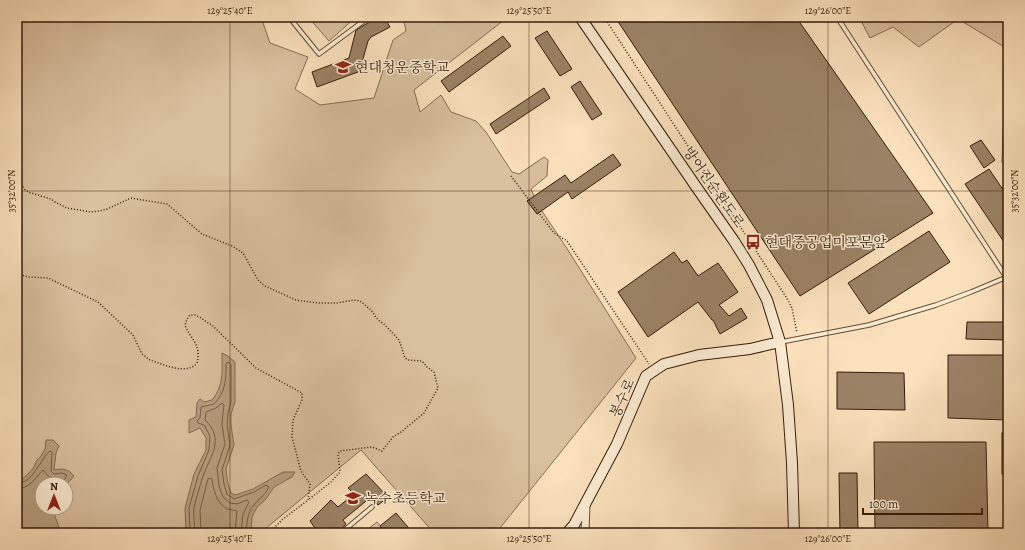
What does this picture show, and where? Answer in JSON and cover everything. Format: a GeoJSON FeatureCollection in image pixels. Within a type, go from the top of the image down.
{"type":"FeatureCollection","features":[{"type":"Feature","properties":{"kind":"main road","name":"방어진순환도로"},"geometry":{"type":"LineString","coordinates":[[580,17],[696,188],[734,241],[767,300],[780,342],[788,404],[792,463],[794,533]]}},
{"type":"Feature","properties":{"kind":"main road","name":"봉수로"},"geometry":{"type":"LineString","coordinates":[[567,533],[574,525],[617,444],[646,376],[664,364],[699,355],[750,349],[780,342]]}},
{"type":"Feature","properties":{"kind":"street"},"geometry":{"type":"LineString","coordinates":[[585,533],[586,502]]}},
{"type":"Feature","properties":{"kind":"lane"},"geometry":{"type":"LineString","coordinates":[[289,17],[319,54],[369,17]]}},
{"type":"Feature","properties":{"kind":"lane"},"geometry":{"type":"LineString","coordinates":[[780,342],[869,325],[936,305],[1007,277],[837,17]]}},
{"type":"Feature","properties":{"kind":"lane"},"geometry":{"type":"LineString","coordinates":[[341,533],[372,507]]}},
{"type":"Feature","properties":{"kind":"path"},"geometry":{"type":"LineString","coordinates":[[604,17],[788,300],[792,308],[798,338]]}},
{"type":"Feature","properties":{"kind":"path"},"geometry":{"type":"LineString","coordinates":[[17,173],[24,189],[28,192],[51,199],[67,208],[90,212],[100,211],[131,198],[167,204],[202,234],[232,246],[243,253],[258,280],[265,286],[296,300],[318,303],[337,303],[354,300],[360,301],[371,310],[378,320],[384,324],[398,340],[405,358],[408,360],[422,360],[427,367],[434,372],[438,388],[424,413],[393,437],[382,451],[372,448],[340,451],[338,454],[340,472],[331,482],[269,533]]}},
{"type":"Feature","properties":{"kind":"path"},"geometry":{"type":"LineString","coordinates":[[511,176],[554,233],[567,241],[653,371]]}},
{"type":"Feature","properties":{"kind":"path"},"geometry":{"type":"LineString","coordinates":[[17,274],[29,277],[48,278],[98,302],[133,335],[142,354],[150,360],[180,369],[193,367],[196,365],[198,360],[196,344],[185,325],[190,315],[195,315],[206,320],[256,368],[300,391],[303,396],[293,420],[292,437],[301,471],[310,484],[308,500]]}},
{"type":"Feature","properties":{"kind":"shaded area"},"geometry":{"type":"Polygon","coordinates":[[[17,17],[261,17],[270,43],[308,57],[295,89],[320,105],[374,98],[393,40],[406,31],[403,17],[508,17],[414,90],[420,112],[441,95],[451,112],[476,121],[486,132],[512,172],[519,174],[544,157],[548,160],[547,176],[531,189],[538,205],[636,358],[496,533],[434,533],[361,450],[260,533],[17,533],[17,17]]]}},
{"type":"Feature","properties":{"kind":"shaded area"},"geometry":{"type":"Polygon","coordinates":[[[308,17],[356,17],[329,41],[308,17]]]}},
{"type":"Feature","properties":{"kind":"shaded area"},"geometry":{"type":"Polygon","coordinates":[[[859,17],[1008,17],[1008,173],[1002,162],[1006,48],[958,19],[919,47],[893,27],[870,38],[859,17]]]}},
{"type":"Feature","properties":{"kind":"shaded area"},"geometry":{"type":"Polygon","coordinates":[[[377,522],[386,533],[363,533],[377,522]]]}},
{"type":"Feature","properties":{"kind":"water"},"geometry":{"type":"Polygon","coordinates":[[[222,353],[235,362],[235,402],[231,414],[234,445],[226,469],[231,493],[235,495],[253,489],[283,472],[295,472],[292,477],[274,487],[266,499],[257,507],[252,517],[251,529],[249,533],[186,533],[185,508],[194,474],[206,450],[206,438],[200,428],[189,433],[189,420],[196,417],[197,403],[200,399],[204,402],[212,400],[219,389],[222,378],[222,353]]]}},
{"type":"Feature","properties":{"kind":"water"},"geometry":{"type":"Polygon","coordinates":[[[46,440],[53,440],[59,446],[56,453],[54,470],[65,470],[74,476],[34,476],[34,516],[55,516],[61,533],[17,533],[17,479],[21,480],[29,473],[45,449],[46,440]]]}},
{"type":"Feature","properties":{"kind":"building"},"geometry":{"type":"Polygon","coordinates":[[[378,17],[384,17],[390,27],[371,37],[368,41],[358,72],[317,87],[312,72],[349,58],[356,30],[378,17]]]}},
{"type":"Feature","properties":{"kind":"building"},"geometry":{"type":"Polygon","coordinates":[[[615,17],[796,17],[933,213],[800,296],[615,17]]]}},
{"type":"Feature","properties":{"kind":"building"},"geometry":{"type":"Polygon","coordinates":[[[547,31],[572,69],[560,76],[535,38],[547,31]]]}},
{"type":"Feature","properties":{"kind":"building"},"geometry":{"type":"Polygon","coordinates":[[[503,36],[511,46],[449,92],[441,81],[503,36]]]}},
{"type":"Feature","properties":{"kind":"building"},"geometry":{"type":"Polygon","coordinates":[[[580,81],[602,114],[592,120],[571,87],[580,81]]]}},
{"type":"Feature","properties":{"kind":"building"},"geometry":{"type":"Polygon","coordinates":[[[544,88],[550,98],[496,134],[490,124],[544,88]]]}},
{"type":"Feature","properties":{"kind":"building"},"geometry":{"type":"Polygon","coordinates":[[[981,140],[995,160],[984,168],[970,146],[981,140]]]}},
{"type":"Feature","properties":{"kind":"building"},"geometry":{"type":"Polygon","coordinates":[[[613,154],[621,165],[572,199],[568,192],[537,214],[527,201],[565,175],[571,183],[613,154]]]}},
{"type":"Feature","properties":{"kind":"building"},"geometry":{"type":"Polygon","coordinates":[[[989,169],[1008,197],[1008,248],[965,184],[989,169]]]}},
{"type":"Feature","properties":{"kind":"building"},"geometry":{"type":"Polygon","coordinates":[[[929,231],[950,262],[869,314],[848,283],[929,231]]]}},
{"type":"Feature","properties":{"kind":"building"},"geometry":{"type":"Polygon","coordinates":[[[674,252],[682,263],[687,260],[698,276],[718,263],[738,292],[719,305],[729,316],[741,308],[747,318],[720,334],[713,320],[698,302],[648,337],[618,292],[674,252]]]}},
{"type":"Feature","properties":{"kind":"building"},"geometry":{"type":"Polygon","coordinates":[[[967,322],[1008,322],[1008,340],[966,339],[967,322]]]}},
{"type":"Feature","properties":{"kind":"building"},"geometry":{"type":"Polygon","coordinates":[[[948,355],[1008,355],[1008,420],[948,418],[948,355]]]}},
{"type":"Feature","properties":{"kind":"building"},"geometry":{"type":"Polygon","coordinates":[[[837,372],[904,373],[905,410],[837,409],[837,372]]]}},
{"type":"Feature","properties":{"kind":"building"},"geometry":{"type":"Polygon","coordinates":[[[1002,433],[1008,433],[1008,474],[1002,474],[1002,433]]]}},
{"type":"Feature","properties":{"kind":"building"},"geometry":{"type":"Polygon","coordinates":[[[874,442],[986,442],[988,533],[875,533],[874,442]]]}},
{"type":"Feature","properties":{"kind":"building"},"geometry":{"type":"Polygon","coordinates":[[[839,473],[857,473],[858,533],[840,533],[839,473]]]}},
{"type":"Feature","properties":{"kind":"building"},"geometry":{"type":"Polygon","coordinates":[[[366,474],[388,497],[378,505],[371,497],[343,520],[346,524],[338,533],[335,533],[332,530],[328,533],[309,533],[315,528],[310,521],[331,500],[338,507],[354,494],[348,488],[366,474]]]}},
{"type":"Feature","properties":{"kind":"building"},"geometry":{"type":"Polygon","coordinates":[[[396,513],[413,533],[386,533],[380,526],[396,513]]]}},
{"type":"Feature","properties":{"kind":"place","name":"현대청운중학교"},"geometry":{"type":"Point","coordinates":[343,67]}},
{"type":"Feature","properties":{"kind":"place","name":"현대중공업미포문앞"},"geometry":{"type":"Point","coordinates":[753,242]}},
{"type":"Feature","properties":{"kind":"place","name":"녹수초등학교"},"geometry":{"type":"Point","coordinates":[353,498]}}]}
